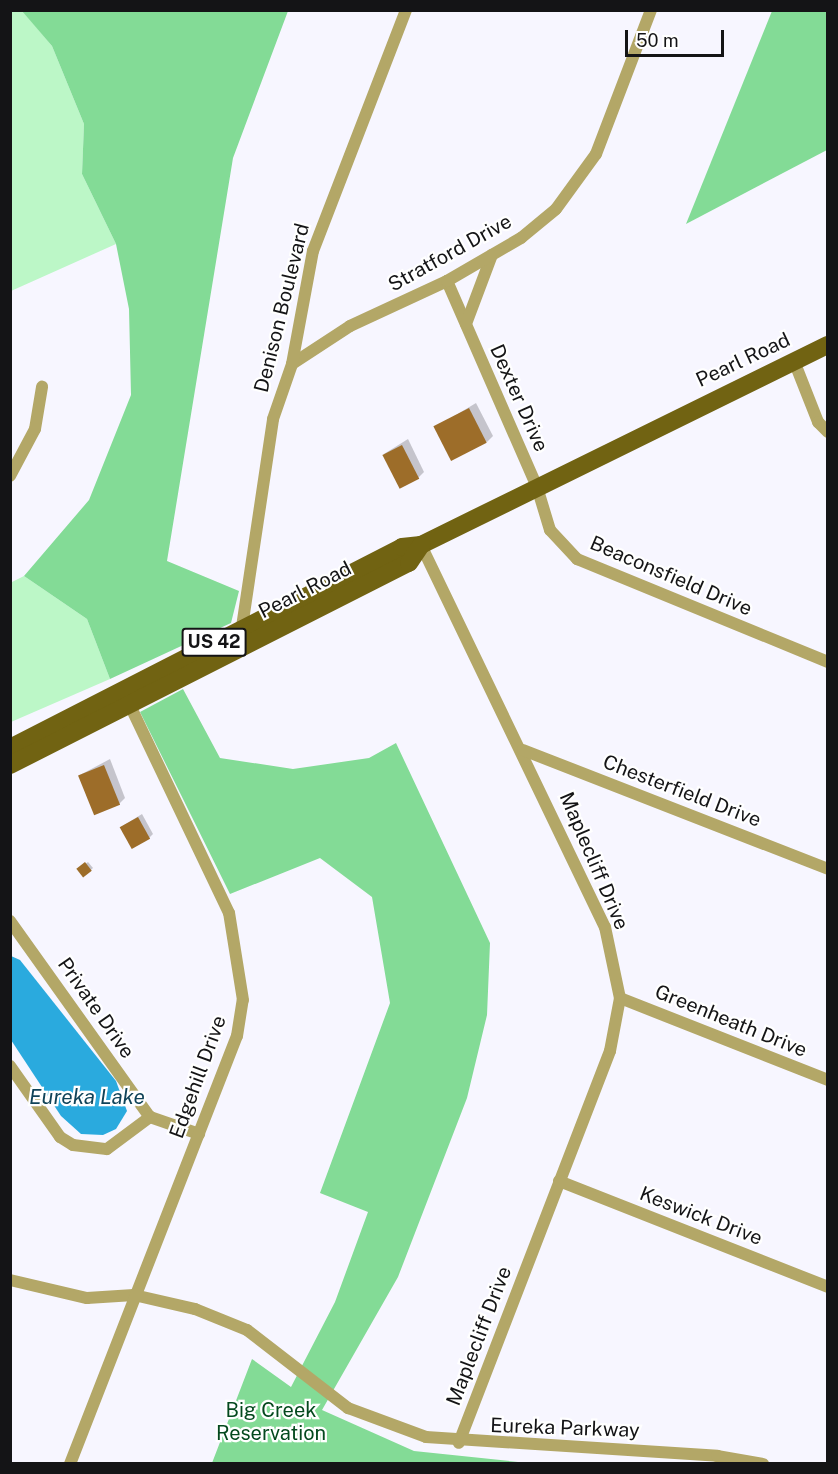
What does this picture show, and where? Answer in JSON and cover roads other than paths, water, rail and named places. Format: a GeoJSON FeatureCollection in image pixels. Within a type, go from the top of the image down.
{"type":"FeatureCollection","features":[{"type":"Feature","properties":{"kind":"main road","name":"Pearl Road"},"geometry":{"type":"LineString","coordinates":[[10,748],[402,546],[420,545],[828,345]]}},
{"type":"Feature","properties":{"kind":"main road","name":"Pearl Road"},"geometry":{"type":"LineString","coordinates":[[10,765],[409,563],[420,545]]}},
{"type":"Feature","properties":{"kind":"street","name":"Denison Boulevard"},"geometry":{"type":"LineString","coordinates":[[242,627],[273,419],[292,364],[313,251],[406,10]]}},
{"type":"Feature","properties":{"kind":"street","name":"Stratford Drive"},"geometry":{"type":"LineString","coordinates":[[292,364],[350,326],[447,281],[492,255],[556,209],[596,154],[651,10]]}},
{"type":"Feature","properties":{"kind":"street"},"geometry":{"type":"LineString","coordinates":[[466,325],[472,296],[492,255]]}},
{"type":"Feature","properties":{"kind":"street","name":"Dexter Drive"},"geometry":{"type":"LineString","coordinates":[[447,281],[537,487]]}},
{"type":"Feature","properties":{"kind":"street"},"geometry":{"type":"LineString","coordinates":[[794,361],[818,422],[828,432]]}},
{"type":"Feature","properties":{"kind":"street"},"geometry":{"type":"LineString","coordinates":[[10,476],[35,429],[42,387]]}},
{"type":"Feature","properties":{"kind":"street","name":"Beaconsfield Drive"},"geometry":{"type":"LineString","coordinates":[[537,487],[550,530],[577,559],[828,662]]}},
{"type":"Feature","properties":{"kind":"street","name":"Maplecliff Drive"},"geometry":{"type":"LineString","coordinates":[[420,545],[523,750],[605,927],[620,998],[610,1050],[459,1443]]}},
{"type":"Feature","properties":{"kind":"street","name":"Edgehill Drive"},"geometry":{"type":"LineString","coordinates":[[70,1464],[134,1295],[237,1036],[243,1000],[241,962],[229,913],[130,705]]}},
{"type":"Feature","properties":{"kind":"street","name":"Chesterfield Drive"},"geometry":{"type":"LineString","coordinates":[[523,750],[828,869]]}},
{"type":"Feature","properties":{"kind":"street","name":"Private Drive"},"geometry":{"type":"LineString","coordinates":[[10,921],[150,1118]]}},
{"type":"Feature","properties":{"kind":"street","name":"Greenheath Drive"},"geometry":{"type":"LineString","coordinates":[[620,998],[828,1080]]}},
{"type":"Feature","properties":{"kind":"street"},"geometry":{"type":"LineString","coordinates":[[10,1066],[60,1137],[73,1145],[107,1149],[150,1118],[199,1134]]}},
{"type":"Feature","properties":{"kind":"street","name":"Keswick Drive"},"geometry":{"type":"LineString","coordinates":[[559,1181],[828,1287]]}},
{"type":"Feature","properties":{"kind":"street","name":"Eureka Parkway"},"geometry":{"type":"LineString","coordinates":[[10,1280],[87,1298],[134,1295],[195,1309],[247,1330],[348,1408],[395,1429],[459,1443],[635,1450],[763,1464]]}},
{"type":"Feature","properties":{"kind":"water","name":"Eureka Lake"},"geometry":{"type":"Polygon","coordinates":[[[11,956],[20,960],[116,1081],[127,1111],[116,1129],[103,1135],[81,1134],[61,1116],[11,1040],[11,956]]]}},
{"type":"Feature","properties":{"kind":"park label","name":"Big Creek Reservation"},"geometry":{"type":"Point","coordinates":[271,1422]}}]}
